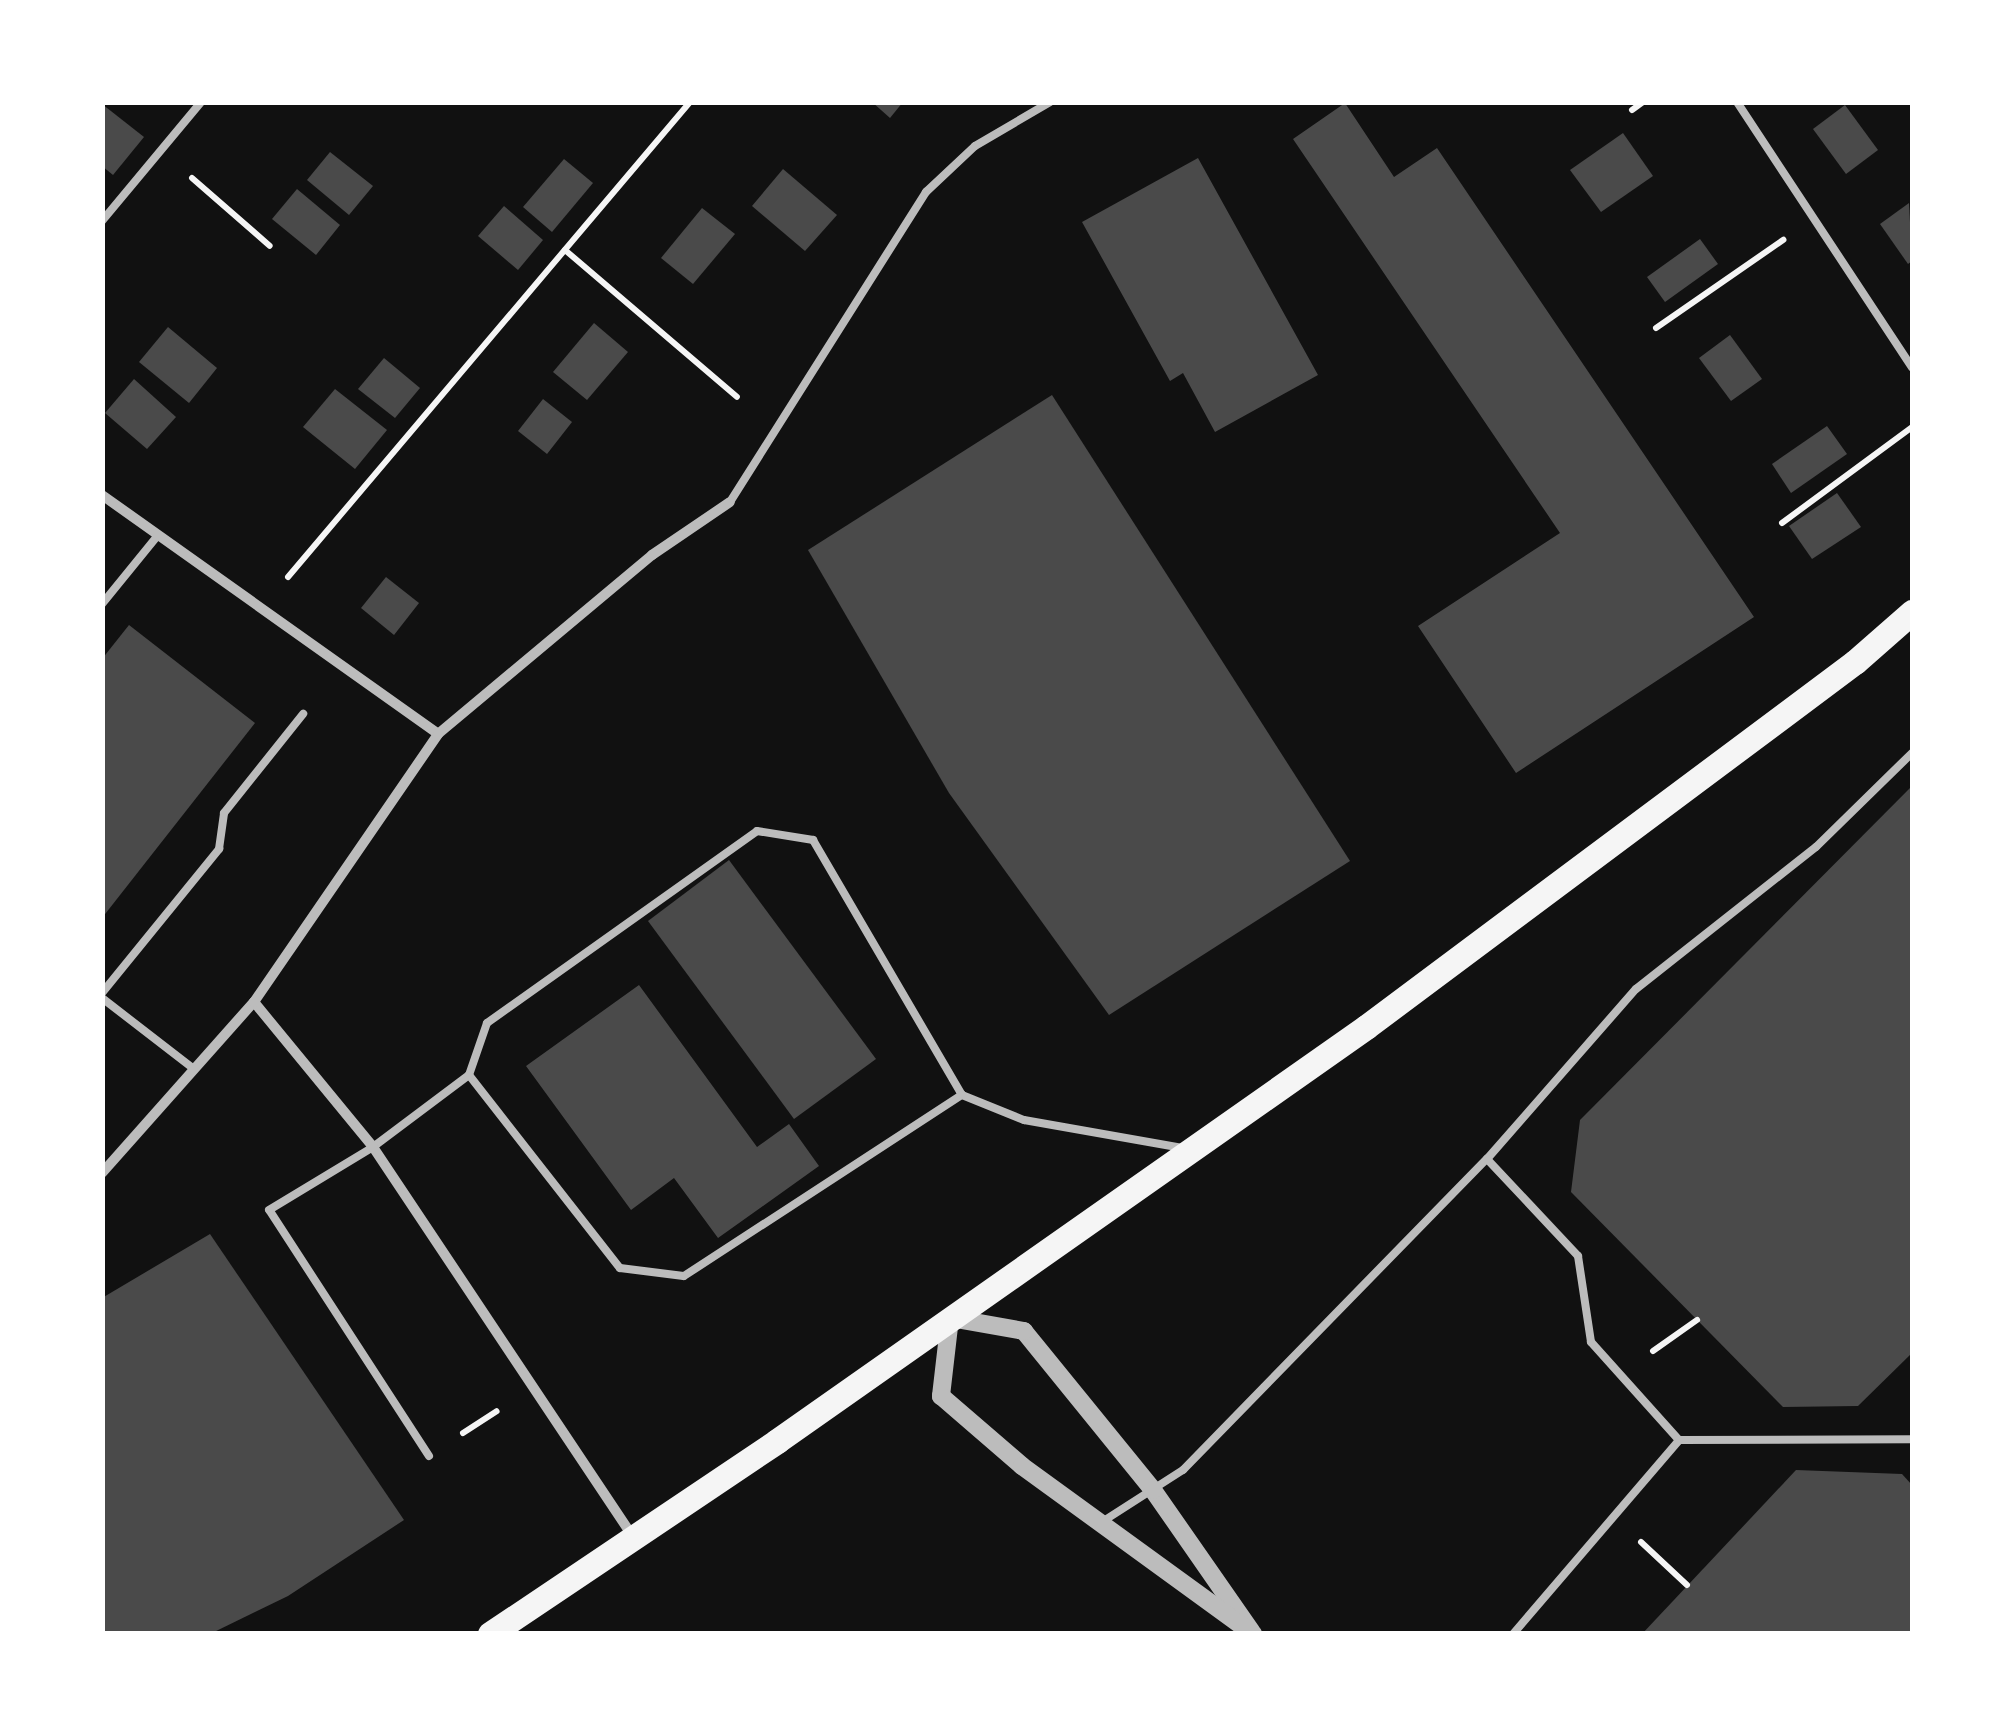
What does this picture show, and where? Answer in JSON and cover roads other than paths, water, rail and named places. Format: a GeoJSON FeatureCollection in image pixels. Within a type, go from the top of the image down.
{"type":"FeatureCollection","features":[{"type":"Feature","properties":{"kind":"main road"},"geometry":{"type":"LineString","coordinates":[[490,1634],[634,1540],[1192,1149],[1661,808],[1912,612]]}},
{"type":"Feature","properties":{"kind":"street"},"geometry":{"type":"LineString","coordinates":[[102,495],[438,734]]}},
{"type":"Feature","properties":{"kind":"street"},"geometry":{"type":"LineString","coordinates":[[102,1173],[254,1002],[438,734],[652,555],[730,502]]}},
{"type":"Feature","properties":{"kind":"street"},"geometry":{"type":"LineString","coordinates":[[254,1002],[373,1147],[634,1540]]}},
{"type":"Feature","properties":{"kind":"street"},"geometry":{"type":"LineString","coordinates":[[950,1318],[1024,1331],[1153,1490],[1252,1632],[1105,1520],[1022,1466],[941,1396],[950,1318]]}},
{"type":"Feature","properties":{"kind":"lane"},"geometry":{"type":"LineString","coordinates":[[102,221],[201,102]]}},
{"type":"Feature","properties":{"kind":"lane"},"geometry":{"type":"LineString","coordinates":[[730,502],[926,192],[976,146],[1050,102]]}},
{"type":"Feature","properties":{"kind":"lane"},"geometry":{"type":"LineString","coordinates":[[1737,102],[1912,368]]}},
{"type":"Feature","properties":{"kind":"lane"},"geometry":{"type":"LineString","coordinates":[[102,604],[158,535]]}},
{"type":"Feature","properties":{"kind":"lane"},"geometry":{"type":"LineString","coordinates":[[194,1070],[102,996],[219,849],[224,813],[303,714]]}},
{"type":"Feature","properties":{"kind":"lane"},"geometry":{"type":"LineString","coordinates":[[1105,1520],[1183,1470],[1487,1159],[1560,1068],[1636,989],[1816,847],[1912,753]]}},
{"type":"Feature","properties":{"kind":"lane"},"geometry":{"type":"LineString","coordinates":[[429,1456],[269,1210],[373,1147],[469,1076],[487,1023],[757,832],[813,840],[962,1095],[1024,1120],[1192,1149]]}},
{"type":"Feature","properties":{"kind":"lane"},"geometry":{"type":"LineString","coordinates":[[469,1076],[620,1268],[684,1276],[962,1095]]}},
{"type":"Feature","properties":{"kind":"lane"},"geometry":{"type":"LineString","coordinates":[[1487,1159],[1578,1256],[1591,1342],[1679,1440],[1912,1439]]}},
{"type":"Feature","properties":{"kind":"lane"},"geometry":{"type":"LineString","coordinates":[[1513,1634],[1679,1440]]}}]}
